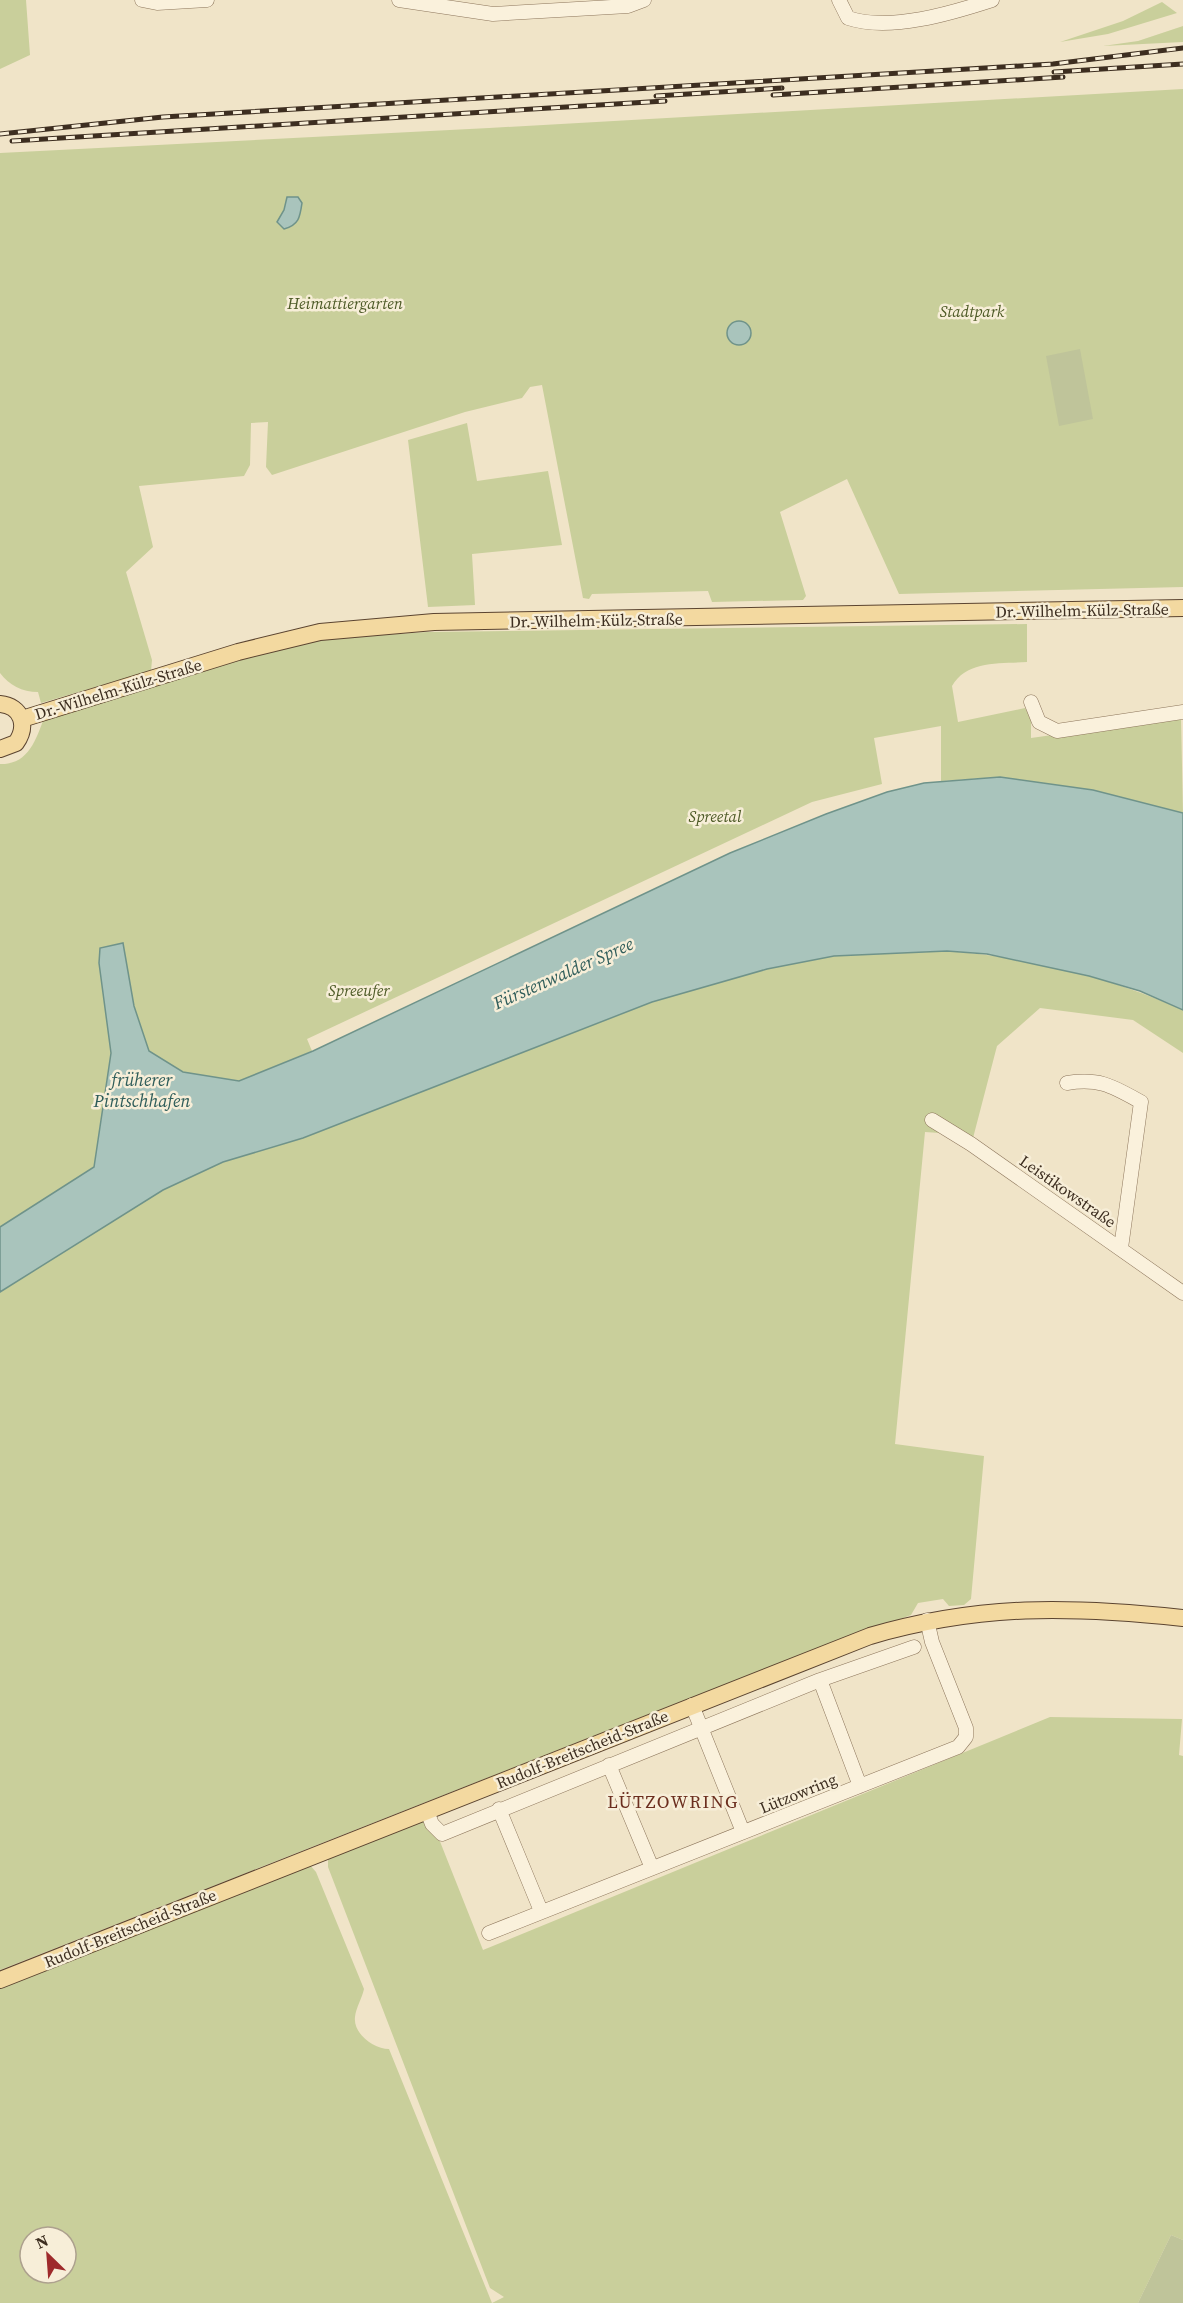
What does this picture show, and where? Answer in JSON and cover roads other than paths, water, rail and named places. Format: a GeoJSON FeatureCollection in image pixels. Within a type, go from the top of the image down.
{"type":"FeatureCollection","features":[{"type":"Feature","properties":{"kind":"main road","name":"Dr.-Wilhelm-Külz-Straße"},"geometry":{"type":"LineString","coordinates":[[22,719],[238,652],[320,632],[434,622],[696,619],[1183,608]]}},
{"type":"Feature","properties":{"kind":"main road"},"geometry":{"type":"LineString","coordinates":[[0,704],[15,708],[22,719],[23,729],[16,743],[0,749]]}},
{"type":"Feature","properties":{"kind":"main road","name":"Rudolf-Breitscheid-Straße"},"geometry":{"type":"LineString","coordinates":[[0,1980],[828,1651],[927,1620],[994,1610],[1038,1609],[1090,1610],[1183,1618]]}},
{"type":"Feature","properties":{"kind":"street"},"geometry":{"type":"LineString","coordinates":[[142,0],[157,3],[207,0]]}},
{"type":"Feature","properties":{"kind":"street"},"geometry":{"type":"LineString","coordinates":[[399,0],[493,14],[628,6],[644,0]]}},
{"type":"Feature","properties":{"kind":"street"},"geometry":{"type":"LineString","coordinates":[[839,0],[849,18],[861,22],[928,18],[992,0]]}},
{"type":"Feature","properties":{"kind":"street"},"geometry":{"type":"LineString","coordinates":[[1031,702],[1039,722],[1056,731],[1183,712]]}},
{"type":"Feature","properties":{"kind":"street"},"geometry":{"type":"LineString","coordinates":[[1067,1083],[1089,1080],[1108,1084],[1141,1102],[1121,1248]]}},
{"type":"Feature","properties":{"kind":"street","name":"Leistikowstraße"},"geometry":{"type":"LineString","coordinates":[[932,1120],[971,1144],[1183,1293]]}},
{"type":"Feature","properties":{"kind":"street","name":"Lützowring"},"geometry":{"type":"LineString","coordinates":[[489,1933],[955,1749],[966,1737],[961,1710],[932,1642],[927,1620]]}},
{"type":"Feature","properties":{"kind":"street"},"geometry":{"type":"LineString","coordinates":[[427,1811],[432,1824],[442,1834],[820,1680],[914,1647]]}},
{"type":"Feature","properties":{"kind":"street"},"geometry":{"type":"LineString","coordinates":[[820,1680],[860,1786]]}},
{"type":"Feature","properties":{"kind":"street"},"geometry":{"type":"LineString","coordinates":[[692,1706],[743,1832]]}},
{"type":"Feature","properties":{"kind":"street"},"geometry":{"type":"LineString","coordinates":[[609,1765],[652,1868]]}},
{"type":"Feature","properties":{"kind":"street"},"geometry":{"type":"LineString","coordinates":[[499,1809],[541,1911]]}},
{"type":"Feature","properties":{"kind":"water"},"geometry":{"type":"Polygon","coordinates":[[[287,197],[298,197],[302,203],[298,220],[284,229],[277,222],[284,210],[287,197]]]}},
{"type":"Feature","properties":{"kind":"water"},"geometry":{"type":"Polygon","coordinates":[[[739,321],[748,324],[751,333],[748,342],[739,345],[730,342],[727,333],[730,324],[739,321]]]}},
{"type":"Feature","properties":{"kind":"water"},"geometry":{"type":"Polygon","coordinates":[[[1000,777],[1093,790],[1183,813],[1183,1010],[1140,991],[1089,976],[987,954],[947,951],[834,956],[767,969],[652,1002],[303,1138],[223,1162],[163,1190],[0,1292],[0,1227],[94,1167],[111,1053],[99,963],[100,948],[123,943],[134,1006],[149,1051],[183,1072],[239,1081],[313,1051],[730,853],[826,814],[887,792],[924,783],[1000,777]]]}},
{"type":"Feature","properties":{"kind":"railway"},"geometry":{"type":"LineString","coordinates":[[0,134],[163,117],[1053,64],[1183,48]]}},
{"type":"Feature","properties":{"kind":"railway"},"geometry":{"type":"LineString","coordinates":[[1054,72],[1183,64]]}},
{"type":"Feature","properties":{"kind":"railway"},"geometry":{"type":"LineString","coordinates":[[773,95],[1063,77]]}},
{"type":"Feature","properties":{"kind":"railway"},"geometry":{"type":"LineString","coordinates":[[656,96],[782,88]]}},
{"type":"Feature","properties":{"kind":"railway"},"geometry":{"type":"LineString","coordinates":[[12,141],[665,101]]}},
{"type":"Feature","properties":{"kind":"district","name":"LÜTZOWRING"},"geometry":{"type":"Point","coordinates":[673,1801]}},
{"type":"Feature","properties":{"kind":"park label","name":"Heimattiergarten"},"geometry":{"type":"Point","coordinates":[345,303]}},
{"type":"Feature","properties":{"kind":"park label","name":"Stadtpark"},"geometry":{"type":"Point","coordinates":[972,311]}},
{"type":"Feature","properties":{"kind":"park label","name":"Spreetal"},"geometry":{"type":"Point","coordinates":[715,816]}},
{"type":"Feature","properties":{"kind":"park label","name":"Spreeufer"},"geometry":{"type":"Point","coordinates":[359,990]}},
{"type":"Feature","properties":{"kind":"water label","name":"Fürstenwalder Spree"},"geometry":{"type":"Point","coordinates":[563,973]}},
{"type":"Feature","properties":{"kind":"water label","name":"früherer Pintschhafen"},"geometry":{"type":"Point","coordinates":[142,1089]}}]}
